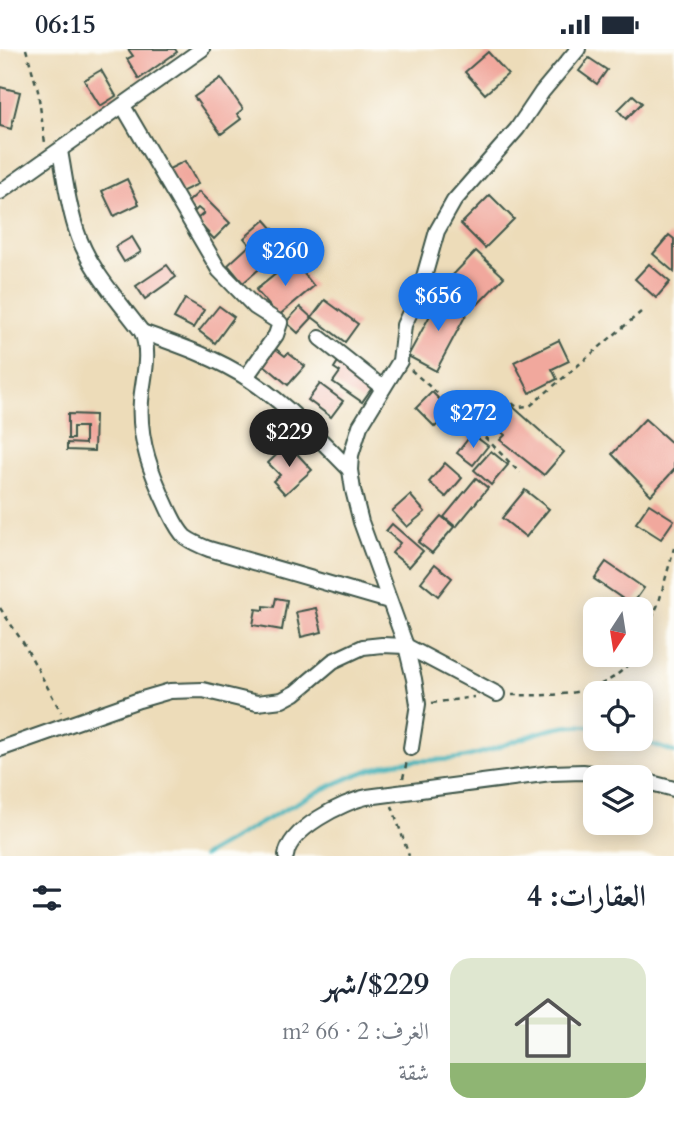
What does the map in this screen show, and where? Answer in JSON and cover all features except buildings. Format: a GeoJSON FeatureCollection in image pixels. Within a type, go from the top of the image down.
{"type":"FeatureCollection","features":[{"type":"Feature","properties":{"kind":"street"},"geometry":{"type":"LineString","coordinates":[[0,192],[202,49]]}},
{"type":"Feature","properties":{"kind":"street"},"geometry":{"type":"LineString","coordinates":[[411,748],[418,704],[406,646],[361,522],[350,470],[354,440],[359,426],[400,361],[404,325],[420,291],[437,231],[445,214],[517,129],[542,92],[578,49]]}},
{"type":"Feature","properties":{"kind":"street"},"geometry":{"type":"LineString","coordinates":[[122,106],[219,270],[255,307],[280,323],[276,335],[246,377]]}},
{"type":"Feature","properties":{"kind":"street"},"geometry":{"type":"LineString","coordinates":[[60,151],[72,216],[84,250],[142,332],[146,343],[141,431],[146,456],[176,525],[184,536],[209,549],[389,601]]}},
{"type":"Feature","properties":{"kind":"street"},"geometry":{"type":"LineString","coordinates":[[142,332],[197,352],[246,377],[275,400],[350,470]]}},
{"type":"Feature","properties":{"kind":"street"},"geometry":{"type":"LineString","coordinates":[[320,338],[383,388]]}},
{"type":"Feature","properties":{"kind":"street"},"geometry":{"type":"LineString","coordinates":[[0,749],[139,700],[177,690],[202,690],[257,703],[282,700],[295,693],[333,661],[363,647],[406,646],[497,694]]}},
{"type":"Feature","properties":{"kind":"street"},"geometry":{"type":"LineString","coordinates":[[286,856],[291,841],[350,801],[388,793],[551,773],[583,772]]}},
{"type":"Feature","properties":{"kind":"street"},"geometry":{"type":"LineString","coordinates":[[653,784],[674,789]]}},
{"type":"Feature","properties":{"kind":"path"},"geometry":{"type":"LineString","coordinates":[[26,49],[38,92],[47,160]]}},
{"type":"Feature","properties":{"kind":"path"},"geometry":{"type":"LineString","coordinates":[[471,423],[484,399],[491,394],[502,395],[517,407],[530,406],[640,312]]}},
{"type":"Feature","properties":{"kind":"path"},"geometry":{"type":"LineString","coordinates":[[400,361],[471,423],[520,473]]}},
{"type":"Feature","properties":{"kind":"path"},"geometry":{"type":"LineString","coordinates":[[653,615],[674,548]]}},
{"type":"Feature","properties":{"kind":"path"},"geometry":{"type":"LineString","coordinates":[[0,608],[30,655],[67,725]]}},
{"type":"Feature","properties":{"kind":"path"},"geometry":{"type":"LineString","coordinates":[[418,704],[497,694],[542,696],[573,693],[607,682],[623,667]]}},
{"type":"Feature","properties":{"kind":"path"},"geometry":{"type":"LineString","coordinates":[[402,781],[411,748]]}},
{"type":"Feature","properties":{"kind":"path"},"geometry":{"type":"LineString","coordinates":[[388,793],[409,856]]}},
{"type":"Feature","properties":{"kind":"waterway"},"geometry":{"type":"LineString","coordinates":[[203,856],[315,793],[361,773],[405,761],[466,757],[546,731],[583,726]]}},
{"type":"Feature","properties":{"kind":"waterway"},"geometry":{"type":"LineString","coordinates":[[653,745],[674,752]]}}]}
